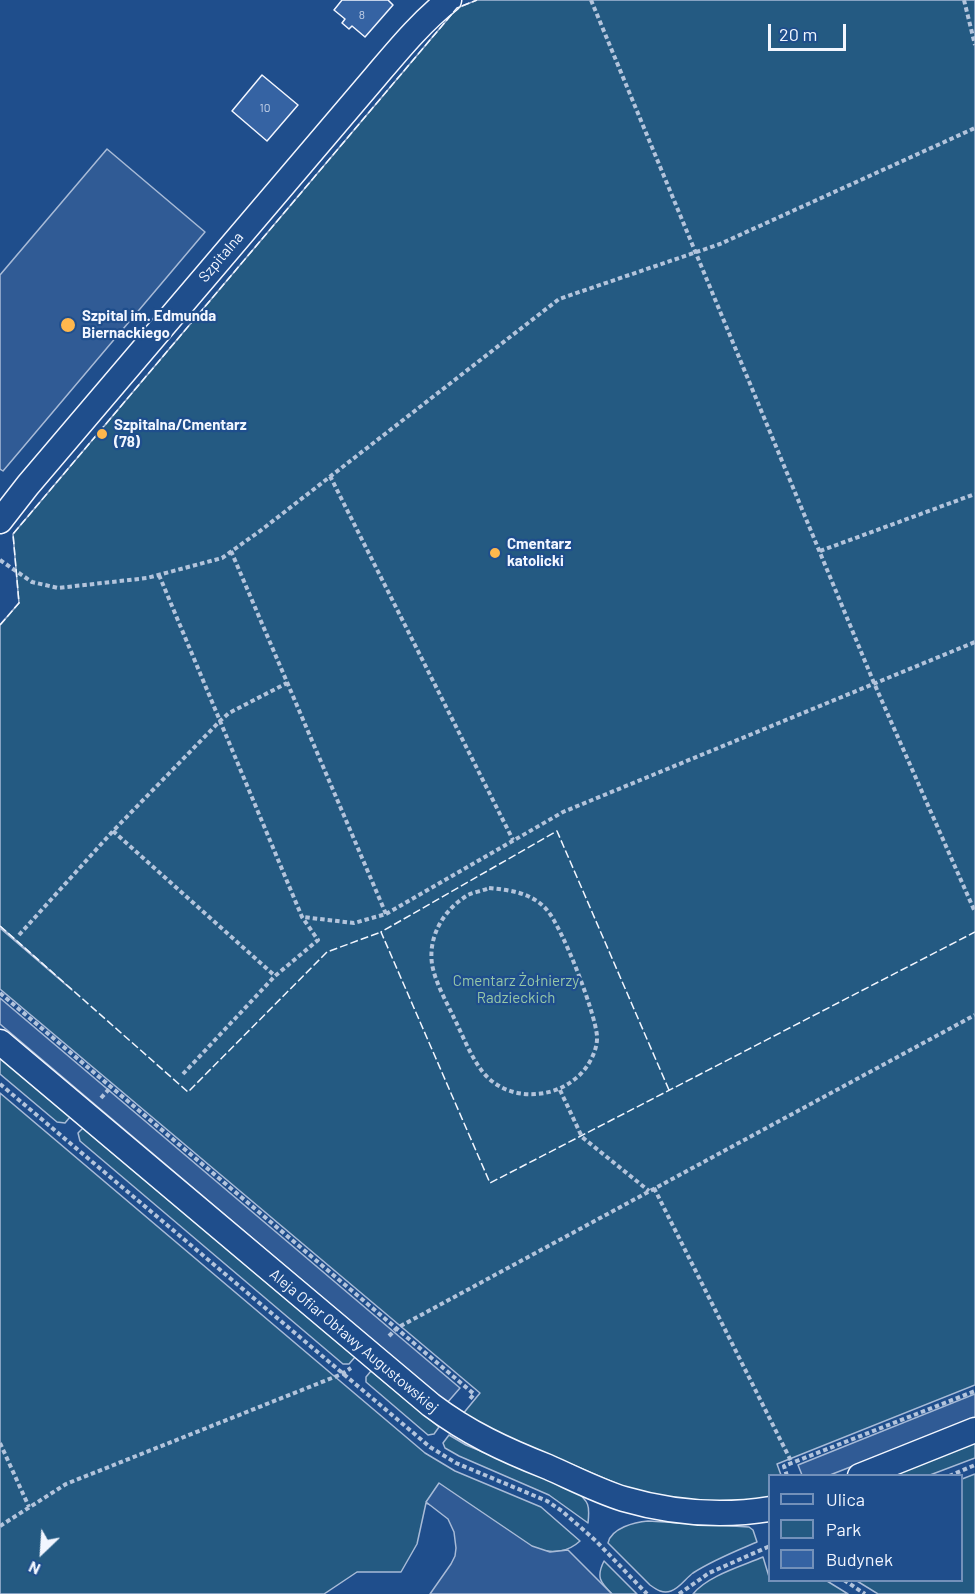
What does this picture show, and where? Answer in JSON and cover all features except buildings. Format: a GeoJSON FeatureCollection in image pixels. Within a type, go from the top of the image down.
{"type":"FeatureCollection","features":[{"type":"Feature","properties":{"kind":"street","name":"Szpitalna"},"geometry":{"type":"LineString","coordinates":[[0,521],[28,485],[383,68],[419,27],[448,0]]}},
{"type":"Feature","properties":{"kind":"street","name":"Aleja Ofiar Obławy Augustowskiej"},"geometry":{"type":"LineString","coordinates":[[0,1042],[371,1356],[452,1421],[476,1436],[622,1498],[659,1508],[699,1513],[742,1513],[768,1509]]}},
{"type":"Feature","properties":{"kind":"street"},"geometry":{"type":"LineString","coordinates":[[865,1474],[975,1430]]}},
{"type":"Feature","properties":{"kind":"path"},"geometry":{"type":"LineString","coordinates":[[591,0],[874,683],[975,912]]}},
{"type":"Feature","properties":{"kind":"path"},"geometry":{"type":"LineString","coordinates":[[964,0],[975,45]]}},
{"type":"Feature","properties":{"kind":"path"},"geometry":{"type":"LineString","coordinates":[[0,560],[32,582],[58,588],[147,578],[222,558],[559,299],[720,244],[975,128]]}},
{"type":"Feature","properties":{"kind":"path"},"geometry":{"type":"LineString","coordinates":[[330,476],[513,840]]}},
{"type":"Feature","properties":{"kind":"path"},"geometry":{"type":"LineString","coordinates":[[820,551],[975,494]]}},
{"type":"Feature","properties":{"kind":"path"},"geometry":{"type":"LineString","coordinates":[[231,551],[386,914]]}},
{"type":"Feature","properties":{"kind":"path"},"geometry":{"type":"LineString","coordinates":[[159,575],[302,917],[318,940],[275,975],[183,1074]]}},
{"type":"Feature","properties":{"kind":"path"},"geometry":{"type":"LineString","coordinates":[[302,917],[354,922],[386,914],[563,812],[975,642]]}},
{"type":"Feature","properties":{"kind":"path"},"geometry":{"type":"LineString","coordinates":[[19,935],[113,831],[220,720],[287,683]]}},
{"type":"Feature","properties":{"kind":"path"},"geometry":{"type":"LineString","coordinates":[[113,831],[275,975]]}},
{"type":"Feature","properties":{"kind":"path"},"geometry":{"type":"LineString","coordinates":[[489,888],[510,890],[530,897],[546,910],[559,928],[596,1022],[598,1042],[590,1062],[577,1078],[560,1090],[539,1095],[518,1094],[499,1086],[483,1072],[471,1054],[432,964],[432,942],[439,923],[452,906],[469,894],[489,888]]}},
{"type":"Feature","properties":{"kind":"path"},"geometry":{"type":"LineString","coordinates":[[0,993],[474,1394],[452,1421]]}},
{"type":"Feature","properties":{"kind":"path"},"geometry":{"type":"LineString","coordinates":[[0,1526],[66,1484],[342,1374],[371,1356],[396,1328],[975,1015]]}},
{"type":"Feature","properties":{"kind":"path"},"geometry":{"type":"LineString","coordinates":[[0,1084],[342,1374],[442,1455],[547,1501],[562,1510],[596,1541],[647,1594]]}},
{"type":"Feature","properties":{"kind":"path"},"geometry":{"type":"LineString","coordinates":[[560,1090],[582,1137],[652,1190],[792,1463]]}},
{"type":"Feature","properties":{"kind":"path"},"geometry":{"type":"LineString","coordinates":[[786,1474],[784,1466],[975,1391]]}},
{"type":"Feature","properties":{"kind":"path"},"geometry":{"type":"LineString","coordinates":[[0,1443],[29,1507]]}},
{"type":"Feature","properties":{"kind":"path"},"geometry":{"type":"LineString","coordinates":[[954,1474],[975,1465]]}},
{"type":"Feature","properties":{"kind":"path"},"geometry":{"type":"LineString","coordinates":[[679,1594],[709,1574],[768,1547]]}},
{"type":"Feature","properties":{"kind":"path"},"geometry":{"type":"LineString","coordinates":[[846,1582],[865,1594]]}},
{"type":"Feature","properties":{"kind":"green space","name":"Cmentarz katolicki"},"geometry":{"type":"Polygon","coordinates":[[[477,0],[975,0],[975,1385],[777,1464],[781,1474],[768,1474],[767,1499],[700,1503],[660,1498],[627,1488],[482,1426],[462,1415],[480,1393],[0,989],[0,928],[72,990],[0,926],[0,625],[19,603],[13,534],[457,8],[477,0]]]}},
{"type":"Feature","properties":{"kind":"green space"},"geometry":{"type":"Polygon","coordinates":[[[0,1058],[70,1117],[65,1123],[57,1122],[0,1074],[0,1058]]]}},
{"type":"Feature","properties":{"kind":"green space"},"geometry":{"type":"Polygon","coordinates":[[[0,1093],[425,1453],[455,1471],[541,1507],[580,1541],[561,1551],[539,1550],[426,1503],[417,1544],[401,1572],[357,1572],[324,1594],[0,1594],[0,1093]]]}},
{"type":"Feature","properties":{"kind":"green space"},"geometry":{"type":"Polygon","coordinates":[[[83,1128],[355,1357],[349,1364],[343,1364],[80,1141],[78,1133],[83,1128]]]}},
{"type":"Feature","properties":{"kind":"green space"},"geometry":{"type":"Polygon","coordinates":[[[371,1371],[439,1427],[434,1434],[428,1435],[366,1382],[366,1377],[371,1371]]]}},
{"type":"Feature","properties":{"kind":"green space"},"geometry":{"type":"Polygon","coordinates":[[[449,1435],[466,1445],[575,1490],[588,1504],[588,1523],[549,1495],[445,1448],[443,1443],[449,1435]]]}},
{"type":"Feature","properties":{"kind":"green space"},"geometry":{"type":"Polygon","coordinates":[[[975,1443],[975,1458],[933,1474],[897,1474],[975,1443]]]}},
{"type":"Feature","properties":{"kind":"green space"},"geometry":{"type":"Polygon","coordinates":[[[975,1474],[975,1594],[878,1594],[859,1582],[963,1582],[963,1479],[975,1474]]]}},
{"type":"Feature","properties":{"kind":"green space"},"geometry":{"type":"Polygon","coordinates":[[[648,1521],[749,1527],[753,1530],[757,1542],[701,1568],[674,1590],[663,1592],[650,1585],[608,1543],[614,1533],[619,1530],[630,1524],[648,1521]]]}},
{"type":"Feature","properties":{"kind":"green space"},"geometry":{"type":"Polygon","coordinates":[[[763,1557],[768,1582],[829,1582],[848,1594],[693,1594],[707,1582],[763,1557]]]}},
{"type":"Feature","properties":{"kind":"green space"},"geometry":{"type":"Polygon","coordinates":[[[604,1561],[637,1594],[612,1594],[600,1579],[604,1561]]]}},
{"type":"Feature","properties":{"kind":"shaded area"},"geometry":{"type":"Polygon","coordinates":[[[107,149],[205,232],[3,471],[0,469],[0,275],[107,149]]]}},
{"type":"Feature","properties":{"kind":"shaded area"},"geometry":{"type":"Polygon","coordinates":[[[0,998],[460,1388],[447,1403],[0,1024],[0,998]]]}},
{"type":"Feature","properties":{"kind":"shaded area"},"geometry":{"type":"Polygon","coordinates":[[[975,1394],[975,1418],[833,1474],[802,1474],[798,1465],[975,1394]]]}},
{"type":"Feature","properties":{"kind":"shaded area"},"geometry":{"type":"Polygon","coordinates":[[[439,1483],[532,1546],[550,1552],[568,1550],[612,1594],[430,1594],[451,1564],[456,1548],[454,1532],[448,1519],[426,1502],[439,1483]]]}},
{"type":"Feature","properties":{"kind":"fence"},"geometry":{"type":"LineString","coordinates":[[0,625],[19,603],[13,534],[457,8],[477,0]]}},
{"type":"Feature","properties":{"kind":"fence"},"geometry":{"type":"LineString","coordinates":[[669,1090],[557,831],[381,932],[490,1183],[975,932]]}},
{"type":"Feature","properties":{"kind":"fence"},"geometry":{"type":"LineString","coordinates":[[0,926],[188,1092],[327,952],[381,932]]}},
{"type":"Feature","properties":{"kind":"place","name":"Szpital im. Edmunda Biernackiego"},"geometry":{"type":"Point","coordinates":[68,325]}},
{"type":"Feature","properties":{"kind":"place","name":"Szpitalna/Cmentarz (78)"},"geometry":{"type":"Point","coordinates":[102,434]}},
{"type":"Feature","properties":{"kind":"place","name":"Cmentarz katolicki"},"geometry":{"type":"Point","coordinates":[495,553]}},
{"type":"Feature","properties":{"kind":"park label","name":"Cmentarz Żołnierzy Radzieckich"},"geometry":{"type":"Point","coordinates":[516,990]}}]}
